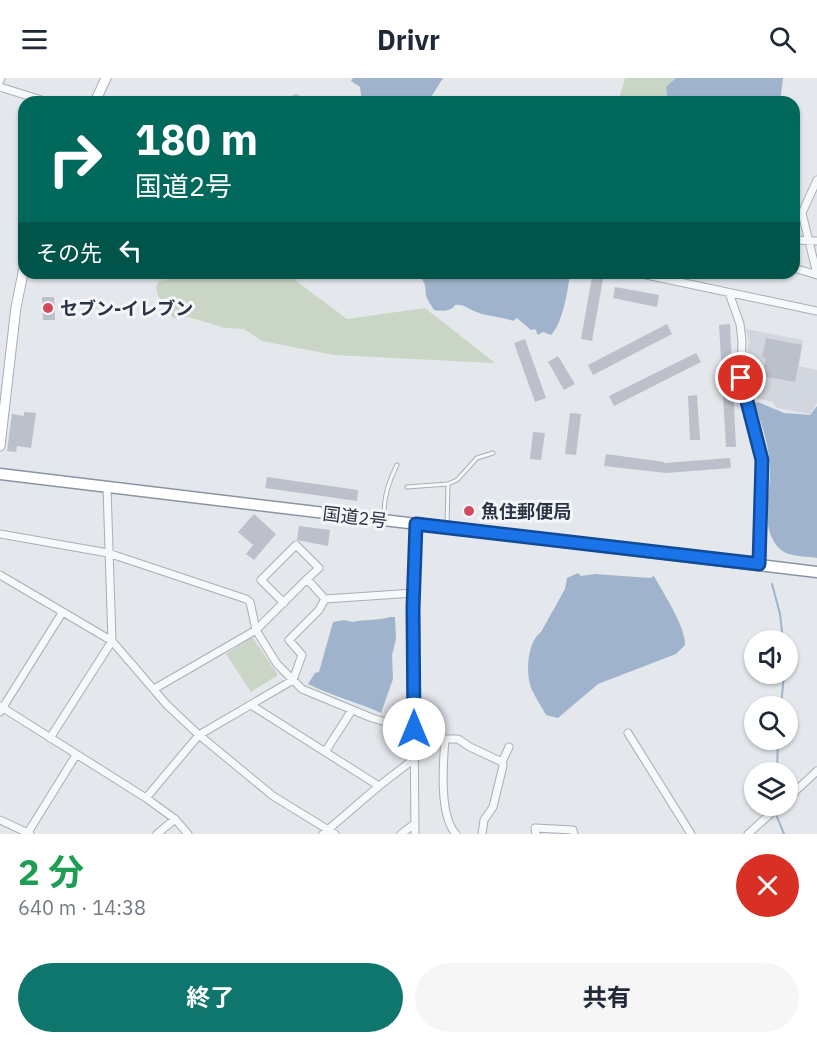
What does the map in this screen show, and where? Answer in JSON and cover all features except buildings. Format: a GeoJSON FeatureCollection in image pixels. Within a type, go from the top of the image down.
{"type":"FeatureCollection","features":[{"type":"Feature","properties":{"kind":"highway","name":"国道2号"},"geometry":{"type":"LineString","coordinates":[[0,474],[817,572]]}},
{"type":"Feature","properties":{"kind":"main road"},"geometry":{"type":"LineString","coordinates":[[98,96],[106,78]]}},
{"type":"Feature","properties":{"kind":"main road"},"geometry":{"type":"LineString","coordinates":[[0,446],[2,388],[22,279]]}},
{"type":"Feature","properties":{"kind":"street"},"geometry":{"type":"LineString","coordinates":[[0,87],[29,96]]}},
{"type":"Feature","properties":{"kind":"street"},"geometry":{"type":"LineString","coordinates":[[800,270],[817,274],[802,213],[817,180]]}},
{"type":"Feature","properties":{"kind":"street"},"geometry":{"type":"LineString","coordinates":[[800,240],[817,241]]}},
{"type":"Feature","properties":{"kind":"street"},"geometry":{"type":"LineString","coordinates":[[668,279],[817,311]]}},
{"type":"Feature","properties":{"kind":"street"},"geometry":{"type":"LineString","coordinates":[[729,293],[741,333],[741,378],[762,460],[759,564]]}},
{"type":"Feature","properties":{"kind":"street"},"geometry":{"type":"LineString","coordinates":[[50,738],[112,641],[107,488]]}},
{"type":"Feature","properties":{"kind":"street"},"geometry":{"type":"LineString","coordinates":[[415,834],[416,524]]}},
{"type":"Feature","properties":{"kind":"street"},"geometry":{"type":"LineString","coordinates":[[0,534],[108,553],[246,599],[252,608],[256,630],[277,664],[302,689],[372,718],[445,739],[458,739],[502,762]]}},
{"type":"Feature","properties":{"kind":"street"},"geometry":{"type":"LineString","coordinates":[[154,689],[256,630],[284,603],[319,568],[296,545],[261,580],[284,603]]}},
{"type":"Feature","properties":{"kind":"street"},"geometry":{"type":"LineString","coordinates":[[0,575],[112,641],[199,735],[273,796],[329,832],[379,786],[414,759]]}},
{"type":"Feature","properties":{"kind":"street"},"geometry":{"type":"LineString","coordinates":[[308,579],[325,599]]}},
{"type":"Feature","properties":{"kind":"street"},"geometry":{"type":"LineString","coordinates":[[325,599],[414,593]]}},
{"type":"Feature","properties":{"kind":"street"},"geometry":{"type":"LineString","coordinates":[[146,798],[199,735],[292,680],[302,655],[289,640],[319,610],[325,599]]}},
{"type":"Feature","properties":{"kind":"street"},"geometry":{"type":"LineString","coordinates":[[62,613],[1,709],[146,798],[175,819],[188,834]]}},
{"type":"Feature","properties":{"kind":"street"},"geometry":{"type":"LineString","coordinates":[[251,705],[379,786]]}},
{"type":"Feature","properties":{"kind":"street"},"geometry":{"type":"LineString","coordinates":[[325,752],[352,710]]}},
{"type":"Feature","properties":{"kind":"street"},"geometry":{"type":"LineString","coordinates":[[628,733],[691,834]]}},
{"type":"Feature","properties":{"kind":"street"},"geometry":{"type":"LineString","coordinates":[[445,739],[442,784],[446,796],[448,822],[456,834]]}},
{"type":"Feature","properties":{"kind":"street"},"geometry":{"type":"LineString","coordinates":[[482,834],[484,820],[493,807],[502,762],[509,747]]}},
{"type":"Feature","properties":{"kind":"street"},"geometry":{"type":"LineString","coordinates":[[0,820],[28,833],[76,755]]}},
{"type":"Feature","properties":{"kind":"street"},"geometry":{"type":"LineString","coordinates":[[798,789],[817,771]]}},
{"type":"Feature","properties":{"kind":"street"},"geometry":{"type":"LineString","coordinates":[[748,834],[768,816]]}},
{"type":"Feature","properties":{"kind":"street"},"geometry":{"type":"LineString","coordinates":[[157,834],[175,819]]}},
{"type":"Feature","properties":{"kind":"street"},"geometry":{"type":"LineString","coordinates":[[401,834],[414,824]]}},
{"type":"Feature","properties":{"kind":"street"},"geometry":{"type":"LineString","coordinates":[[536,834],[535,828],[573,830],[574,834]]}},
{"type":"Feature","properties":{"kind":"lane"},"geometry":{"type":"LineString","coordinates":[[407,487],[448,484],[457,480],[477,458],[493,453]]}},
{"type":"Feature","properties":{"kind":"lane"},"geometry":{"type":"LineString","coordinates":[[385,520],[383,509],[390,479],[397,465]]}},
{"type":"Feature","properties":{"kind":"lane"},"geometry":{"type":"LineString","coordinates":[[447,528],[448,484]]}},
{"type":"Feature","properties":{"kind":"shaded area"},"geometry":{"type":"Polygon","coordinates":[[[746,329],[803,340],[799,366],[817,370],[817,403],[810,414],[777,408],[773,402],[756,398],[746,364],[749,341],[746,329]]]}},
{"type":"Feature","properties":{"kind":"green space"},"geometry":{"type":"Polygon","coordinates":[[[625,78],[684,78],[683,96],[620,96],[625,78]]]}},
{"type":"Feature","properties":{"kind":"green space"},"geometry":{"type":"Polygon","coordinates":[[[171,279],[295,279],[347,319],[425,308],[495,363],[334,355],[262,341],[244,329],[225,328],[189,317],[173,318],[158,296],[156,287],[159,281],[171,279]]]}},
{"type":"Feature","properties":{"kind":"green space"},"geometry":{"type":"Polygon","coordinates":[[[252,637],[278,675],[251,692],[226,654],[252,637]]]}},
{"type":"Feature","properties":{"kind":"water"},"geometry":{"type":"Polygon","coordinates":[[[353,78],[443,78],[432,96],[361,96],[360,87],[351,81],[353,78]]]}},
{"type":"Feature","properties":{"kind":"water"},"geometry":{"type":"Polygon","coordinates":[[[676,78],[783,78],[781,96],[667,96],[666,87],[676,78]]]}},
{"type":"Feature","properties":{"kind":"water"},"geometry":{"type":"Polygon","coordinates":[[[421,279],[569,279],[559,323],[551,335],[543,332],[538,335],[535,329],[531,330],[517,318],[513,321],[463,306],[455,305],[443,311],[434,310],[427,297],[424,282],[421,279]]]}},
{"type":"Feature","properties":{"kind":"water"},"geometry":{"type":"Polygon","coordinates":[[[758,402],[784,413],[810,415],[817,406],[817,558],[784,552],[769,531],[767,509],[770,464],[760,419],[754,404],[758,402]]]}},
{"type":"Feature","properties":{"kind":"water"},"geometry":{"type":"Polygon","coordinates":[[[578,573],[581,576],[595,574],[650,578],[654,576],[678,620],[685,645],[676,654],[598,684],[558,718],[546,715],[530,684],[528,668],[530,651],[565,589],[567,578],[578,573]]]}},
{"type":"Feature","properties":{"kind":"water"},"geometry":{"type":"Polygon","coordinates":[[[395,617],[393,679],[381,713],[308,684],[315,673],[319,672],[333,622],[395,617]]]}},
{"type":"Feature","properties":{"kind":"waterway"},"geometry":{"type":"LineString","coordinates":[[772,584],[782,630]]}},
{"type":"Feature","properties":{"kind":"waterway"},"geometry":{"type":"LineString","coordinates":[[782,696],[783,684]]}},
{"type":"Feature","properties":{"kind":"waterway"},"geometry":{"type":"LineString","coordinates":[[777,762],[778,750]]}},
{"type":"Feature","properties":{"kind":"waterway"},"geometry":{"type":"LineString","coordinates":[[777,816],[784,834]]}},
{"type":"Feature","properties":{"kind":"place","name":"セブン-イレブン"},"geometry":{"type":"Point","coordinates":[48,308]}},
{"type":"Feature","properties":{"kind":"place","name":"魚住郵便局"},"geometry":{"type":"Point","coordinates":[469,511]}},
{"type":"Feature","properties":{"kind":"route"},"geometry":{"type":"LineString","coordinates":[[414,729],[413,608],[416,524],[759,564],[762,460],[741,378]]}}]}
